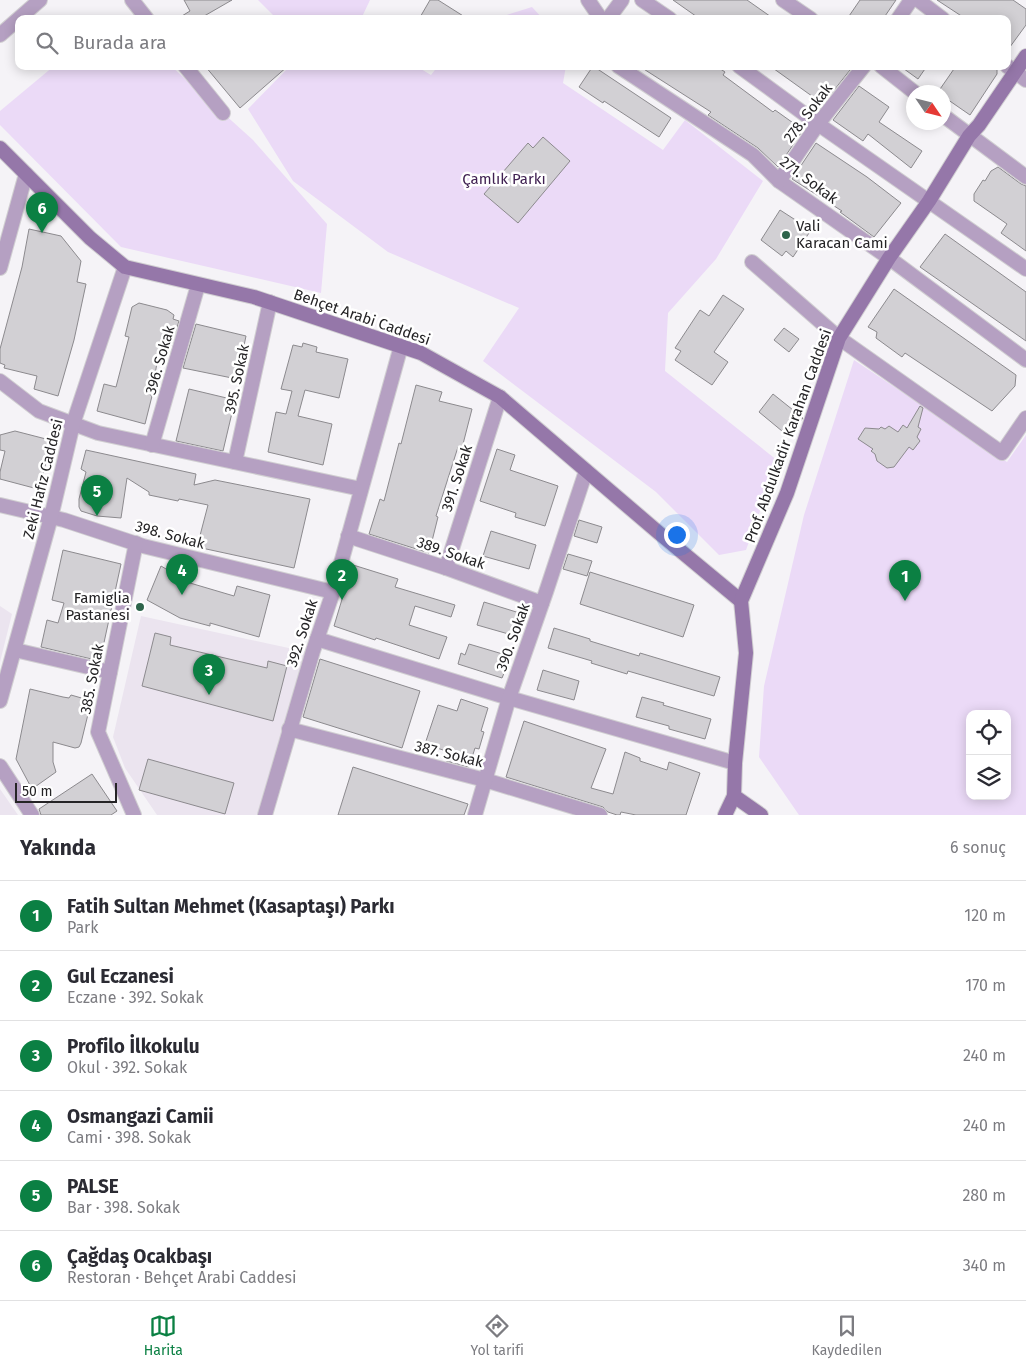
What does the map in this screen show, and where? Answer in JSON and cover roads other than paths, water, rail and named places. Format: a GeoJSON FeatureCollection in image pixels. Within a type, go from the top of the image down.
{"type":"FeatureCollection","features":[{"type":"Feature","properties":{"kind":"main road","name":"Prof. Abdulkadir Karahan Caddesi"},"geometry":{"type":"LineString","coordinates":[[725,815],[734,796],[735,763],[746,653],[741,601],[786,493],[839,338],[889,258],[929,201],[969,136],[979,125],[1026,56]]}},
{"type":"Feature","properties":{"kind":"main road","name":"Behçet Arabi Caddesi"},"geometry":{"type":"LineString","coordinates":[[0,148],[90,238],[125,268],[254,297],[401,346],[421,353],[500,397],[741,601]]}},
{"type":"Feature","properties":{"kind":"main road"},"geometry":{"type":"LineString","coordinates":[[734,796],[761,815]]}},
{"type":"Feature","properties":{"kind":"street"},"geometry":{"type":"LineString","coordinates":[[23,15],[40,0]]}},
{"type":"Feature","properties":{"kind":"street"},"geometry":{"type":"LineString","coordinates":[[132,0],[144,15]]}},
{"type":"Feature","properties":{"kind":"street"},"geometry":{"type":"LineString","coordinates":[[588,0],[598,15]]}},
{"type":"Feature","properties":{"kind":"street"},"geometry":{"type":"LineString","coordinates":[[611,15],[622,0]]}},
{"type":"Feature","properties":{"kind":"street"},"geometry":{"type":"LineString","coordinates":[[642,0],[664,15]]}},
{"type":"Feature","properties":{"kind":"street"},"geometry":{"type":"LineString","coordinates":[[783,0],[805,15]]}},
{"type":"Feature","properties":{"kind":"street"},"geometry":{"type":"LineString","coordinates":[[901,15],[912,0]]}},
{"type":"Feature","properties":{"kind":"street"},"geometry":{"type":"LineString","coordinates":[[918,0],[938,15]]}},
{"type":"Feature","properties":{"kind":"street"},"geometry":{"type":"LineString","coordinates":[[0,35],[15,22]]}},
{"type":"Feature","properties":{"kind":"street"},"geometry":{"type":"LineString","coordinates":[[188,70],[223,113]]}},
{"type":"Feature","properties":{"kind":"street","name":"271. Sokak"},"geometry":{"type":"LineString","coordinates":[[624,70],[752,155],[779,181],[889,258],[1026,360]]}},
{"type":"Feature","properties":{"kind":"street"},"geometry":{"type":"LineString","coordinates":[[744,70],[818,124],[1026,269]]}},
{"type":"Feature","properties":{"kind":"street","name":"278. Sokak"},"geometry":{"type":"LineString","coordinates":[[779,181],[818,124],[861,70]]}},
{"type":"Feature","properties":{"kind":"street"},"geometry":{"type":"LineString","coordinates":[[886,70],[906,86]]}},
{"type":"Feature","properties":{"kind":"street"},"geometry":{"type":"LineString","coordinates":[[951,122],[1026,177]]}},
{"type":"Feature","properties":{"kind":"street"},"geometry":{"type":"LineString","coordinates":[[0,268],[26,174]]}},
{"type":"Feature","properties":{"kind":"street"},"geometry":{"type":"LineString","coordinates":[[752,262],[839,338],[1002,453],[1026,418]]}},
{"type":"Feature","properties":{"kind":"street","name":"Zeki Hafız Caddesi"},"geometry":{"type":"LineString","coordinates":[[0,701],[51,517],[73,424],[125,268]]}},
{"type":"Feature","properties":{"kind":"street","name":"396. Sokak"},"geometry":{"type":"LineString","coordinates":[[152,445],[198,285]]}},
{"type":"Feature","properties":{"kind":"street","name":"395. Sokak"},"geometry":{"type":"LineString","coordinates":[[235,462],[270,302]]}},
{"type":"Feature","properties":{"kind":"street","name":"392. Sokak"},"geometry":{"type":"LineString","coordinates":[[265,815],[289,729],[333,592],[401,346]]}},
{"type":"Feature","properties":{"kind":"street"},"geometry":{"type":"LineString","coordinates":[[0,381],[39,411],[98,433],[361,490]]}},
{"type":"Feature","properties":{"kind":"street","name":"391. Sokak"},"geometry":{"type":"LineString","coordinates":[[446,568],[500,397]]}},
{"type":"Feature","properties":{"kind":"street","name":"390. Sokak"},"geometry":{"type":"LineString","coordinates":[[475,815],[509,698],[586,471]]}},
{"type":"Feature","properties":{"kind":"street","name":"398. Sokak"},"geometry":{"type":"LineString","coordinates":[[0,506],[64,520],[136,543],[333,592]]}},
{"type":"Feature","properties":{"kind":"street","name":"389. Sokak"},"geometry":{"type":"LineString","coordinates":[[348,536],[446,568],[542,603]]}},
{"type":"Feature","properties":{"kind":"street","name":"385. Sokak"},"geometry":{"type":"LineString","coordinates":[[133,815],[98,732],[136,543]]}},
{"type":"Feature","properties":{"kind":"street"},"geometry":{"type":"LineString","coordinates":[[317,638],[509,698],[735,763]]}},
{"type":"Feature","properties":{"kind":"street"},"geometry":{"type":"LineString","coordinates":[[15,650],[110,672]]}},
{"type":"Feature","properties":{"kind":"street","name":"387. Sokak"},"geometry":{"type":"LineString","coordinates":[[289,729],[485,780],[600,815]]}},
{"type":"Feature","properties":{"kind":"street"},"geometry":{"type":"LineString","coordinates":[[0,766],[32,815]]}},
{"type":"Feature","properties":{"kind":"place","name":"Çağdaş Ocakbaşı"},"geometry":{"type":"Point","coordinates":[42,233]}},
{"type":"Feature","properties":{"kind":"place","name":"Vali Karacan Cami"},"geometry":{"type":"Point","coordinates":[786,235]}},
{"type":"Feature","properties":{"kind":"place","name":"PALSE"},"geometry":{"type":"Point","coordinates":[97,516]}},
{"type":"Feature","properties":{"kind":"place","name":"Osmangazi Camii"},"geometry":{"type":"Point","coordinates":[182,595]}},
{"type":"Feature","properties":{"kind":"place","name":"Gul Eczanesi"},"geometry":{"type":"Point","coordinates":[342,600]}},
{"type":"Feature","properties":{"kind":"place","name":"Fatih Sultan Mehmet (Kasaptaşı) Parkı"},"geometry":{"type":"Point","coordinates":[905,601]}},
{"type":"Feature","properties":{"kind":"place","name":"Famiglia Pastanesi"},"geometry":{"type":"Point","coordinates":[140,607]}},
{"type":"Feature","properties":{"kind":"place","name":"Profilo İlkokulu"},"geometry":{"type":"Point","coordinates":[209,695]}},
{"type":"Feature","properties":{"kind":"park label","name":"Çamlık Parkı"},"geometry":{"type":"Point","coordinates":[504,179]}}]}
